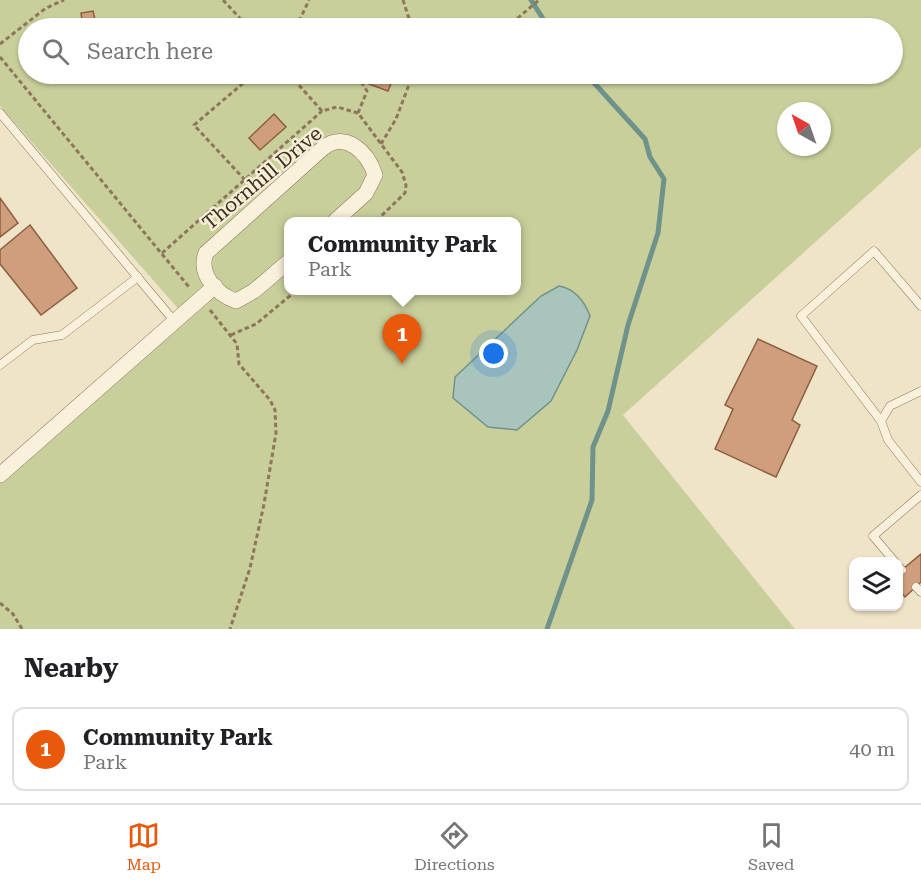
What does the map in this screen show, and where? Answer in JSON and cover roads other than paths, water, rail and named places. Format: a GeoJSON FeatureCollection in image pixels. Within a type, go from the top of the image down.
{"type":"FeatureCollection","features":[{"type":"Feature","properties":{"kind":"street","name":"Thornhill Drive"},"geometry":{"type":"LineString","coordinates":[[215,286],[206,275],[202,264],[206,253],[323,148],[333,140],[343,139],[350,143],[373,167],[375,175],[366,193],[340,217]]}},
{"type":"Feature","properties":{"kind":"street"},"geometry":{"type":"LineString","coordinates":[[0,475],[215,286],[225,297],[236,301],[254,291],[284,265]]}},
{"type":"Feature","properties":{"kind":"lane"},"geometry":{"type":"LineString","coordinates":[[0,113],[175,322]]}},
{"type":"Feature","properties":{"kind":"lane"},"geometry":{"type":"LineString","coordinates":[[921,306],[874,251],[801,316],[881,421],[888,440],[921,482]]}},
{"type":"Feature","properties":{"kind":"lane"},"geometry":{"type":"LineString","coordinates":[[0,365],[33,340],[62,335],[138,277]]}},
{"type":"Feature","properties":{"kind":"lane"},"geometry":{"type":"LineString","coordinates":[[881,421],[890,406],[921,391]]}},
{"type":"Feature","properties":{"kind":"lane"},"geometry":{"type":"LineString","coordinates":[[891,557],[873,536],[921,495]]}},
{"type":"Feature","properties":{"kind":"water"},"geometry":{"type":"Polygon","coordinates":[[[559,286],[578,296],[590,316],[577,350],[551,401],[517,430],[488,427],[453,398],[455,377],[541,296],[559,286]]]}},
{"type":"Feature","properties":{"kind":"waterway"},"geometry":{"type":"LineString","coordinates":[[531,0],[543,18]]}},
{"type":"Feature","properties":{"kind":"waterway"},"geometry":{"type":"LineString","coordinates":[[547,629],[592,500],[593,447],[608,411],[628,325],[658,233],[664,179],[650,157],[645,139],[595,84]]}},
{"type":"Feature","properties":{"kind":"place","name":"Community Park"},"geometry":{"type":"Point","coordinates":[402,364]}}]}
